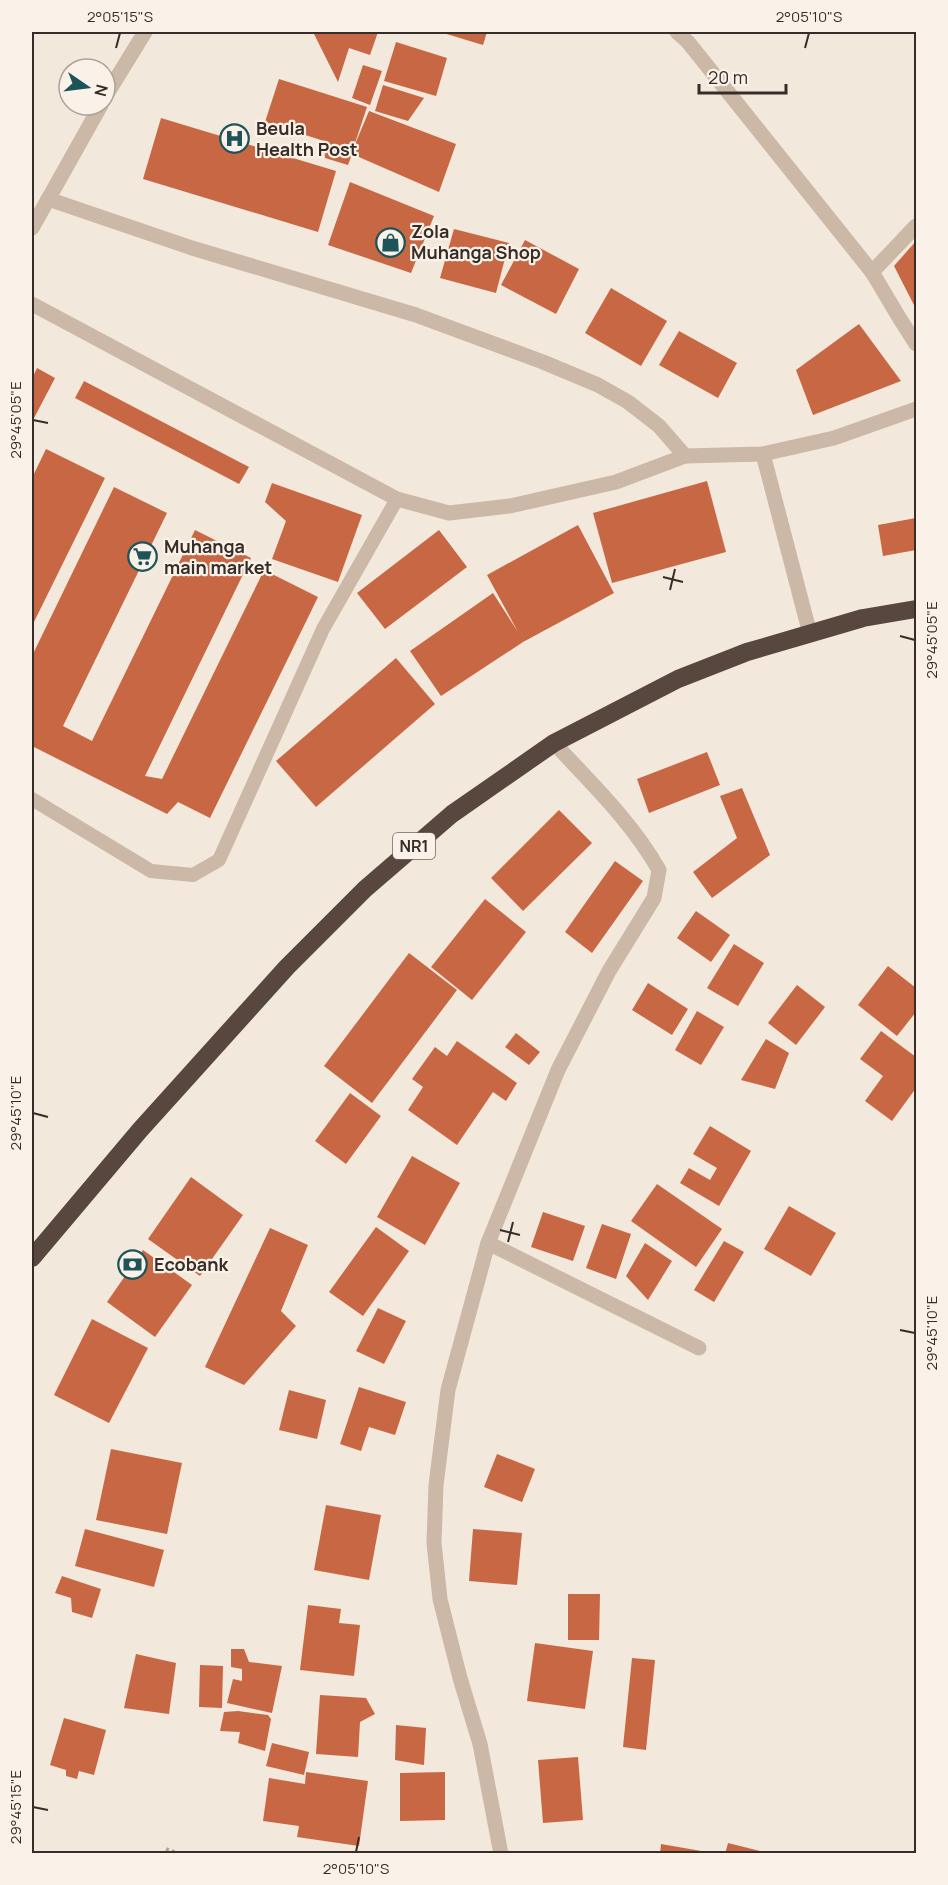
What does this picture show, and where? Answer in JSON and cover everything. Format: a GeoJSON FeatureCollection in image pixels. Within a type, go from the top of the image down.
{"type":"FeatureCollection","features":[{"type":"Feature","properties":{"kind":"highway","name":"NR1"},"geometry":{"type":"LineString","coordinates":[[33,1253],[215,1045],[287,967],[365,889],[452,814],[554,743],[678,679],[747,652],[863,618],[916,609]]}},
{"type":"Feature","properties":{"kind":"street"},"geometry":{"type":"LineString","coordinates":[[117,78],[145,32]]}},
{"type":"Feature","properties":{"kind":"street"},"geometry":{"type":"LineString","coordinates":[[677,32],[688,42],[872,272],[916,344]]}},
{"type":"Feature","properties":{"kind":"street"},"geometry":{"type":"LineString","coordinates":[[32,228],[94,117]]}},
{"type":"Feature","properties":{"kind":"street"},"geometry":{"type":"LineString","coordinates":[[48,199],[192,248],[416,315],[543,362],[598,385],[628,402],[659,426],[685,456]]}},
{"type":"Feature","properties":{"kind":"street"},"geometry":{"type":"LineString","coordinates":[[872,272],[916,226]]}},
{"type":"Feature","properties":{"kind":"street"},"geometry":{"type":"LineString","coordinates":[[32,304],[397,499],[449,513],[510,506],[616,482],[685,456],[763,454],[834,438],[916,409]]}},
{"type":"Feature","properties":{"kind":"street"},"geometry":{"type":"LineString","coordinates":[[763,454],[810,634]]}},
{"type":"Feature","properties":{"kind":"street"},"geometry":{"type":"LineString","coordinates":[[501,1854],[480,1744],[440,1599],[434,1544],[436,1485],[448,1390],[488,1244],[558,1070],[609,971],[654,898],[659,870],[646,847],[554,743]]}},
{"type":"Feature","properties":{"kind":"street"},"geometry":{"type":"LineString","coordinates":[[488,1244],[699,1348]]}},
{"type":"Feature","properties":{"kind":"lane"},"geometry":{"type":"LineString","coordinates":[[32,799],[151,871],[193,875],[219,860],[323,629],[397,499]]}},
{"type":"Feature","properties":{"kind":"path"},"geometry":{"type":"LineString","coordinates":[[166,1849],[179,1854]]}},
{"type":"Feature","properties":{"kind":"building"},"geometry":{"type":"Polygon","coordinates":[[[313,32],[378,32],[370,55],[349,48],[338,82],[313,32]]]}},
{"type":"Feature","properties":{"kind":"building"},"geometry":{"type":"Polygon","coordinates":[[[440,32],[487,32],[483,45],[440,32]]]}},
{"type":"Feature","properties":{"kind":"building"},"geometry":{"type":"Polygon","coordinates":[[[396,42],[447,58],[436,96],[384,81],[396,42]]]}},
{"type":"Feature","properties":{"kind":"building"},"geometry":{"type":"Polygon","coordinates":[[[363,65],[382,71],[370,105],[352,98],[363,65]]]}},
{"type":"Feature","properties":{"kind":"building"},"geometry":{"type":"Polygon","coordinates":[[[279,79],[367,107],[353,149],[369,111],[456,144],[439,192],[352,154],[348,165],[325,158],[324,141],[265,122],[279,79]]]}},
{"type":"Feature","properties":{"kind":"building"},"geometry":{"type":"Polygon","coordinates":[[[383,85],[424,98],[408,121],[375,111],[383,85]]]}},
{"type":"Feature","properties":{"kind":"building"},"geometry":{"type":"Polygon","coordinates":[[[161,118],[336,171],[318,232],[143,179],[161,118]]]}},
{"type":"Feature","properties":{"kind":"building"},"geometry":{"type":"Polygon","coordinates":[[[350,182],[434,216],[411,273],[328,245],[350,182]]]}},
{"type":"Feature","properties":{"kind":"building"},"geometry":{"type":"Polygon","coordinates":[[[454,229],[509,243],[496,293],[440,278],[454,229]]]}},
{"type":"Feature","properties":{"kind":"building"},"geometry":{"type":"Polygon","coordinates":[[[525,240],[579,269],[556,314],[501,285],[525,240]]]}},
{"type":"Feature","properties":{"kind":"building"},"geometry":{"type":"Polygon","coordinates":[[[916,241],[916,309],[894,266],[916,241]]]}},
{"type":"Feature","properties":{"kind":"building"},"geometry":{"type":"Polygon","coordinates":[[[611,288],[667,321],[641,366],[585,333],[611,288]]]}},
{"type":"Feature","properties":{"kind":"building"},"geometry":{"type":"Polygon","coordinates":[[[859,324],[901,381],[813,415],[796,370],[859,324]]]}},
{"type":"Feature","properties":{"kind":"building"},"geometry":{"type":"Polygon","coordinates":[[[679,331],[737,363],[718,398],[659,365],[679,331]]]}},
{"type":"Feature","properties":{"kind":"building"},"geometry":{"type":"Polygon","coordinates":[[[37,368],[55,378],[32,422],[32,379],[37,368]]]}},
{"type":"Feature","properties":{"kind":"building"},"geometry":{"type":"Polygon","coordinates":[[[84,381],[249,467],[239,484],[75,398],[84,381]]]}},
{"type":"Feature","properties":{"kind":"building"},"geometry":{"type":"Polygon","coordinates":[[[46,449],[105,478],[32,626],[32,478],[46,449]]]}},
{"type":"Feature","properties":{"kind":"building"},"geometry":{"type":"Polygon","coordinates":[[[707,481],[726,552],[612,583],[593,513],[707,481]]]}},
{"type":"Feature","properties":{"kind":"building"},"geometry":{"type":"Polygon","coordinates":[[[272,483],[362,515],[338,582],[272,559],[286,521],[265,502],[272,483]]]}},
{"type":"Feature","properties":{"kind":"building"},"geometry":{"type":"Polygon","coordinates":[[[114,487],[167,513],[63,726],[92,741],[195,530],[251,558],[145,776],[162,779],[264,570],[318,597],[210,818],[178,802],[167,814],[32,746],[32,656],[114,487]]]}},
{"type":"Feature","properties":{"kind":"building"},"geometry":{"type":"Polygon","coordinates":[[[916,518],[916,550],[883,556],[878,525],[916,518]]]}},
{"type":"Feature","properties":{"kind":"building"},"geometry":{"type":"Polygon","coordinates":[[[578,525],[614,593],[523,642],[441,696],[410,651],[493,593],[518,632],[487,575],[578,525]]]}},
{"type":"Feature","properties":{"kind":"building"},"geometry":{"type":"Polygon","coordinates":[[[439,530],[467,567],[385,629],[357,593],[439,530]]]}},
{"type":"Feature","properties":{"kind":"building"},"geometry":{"type":"Polygon","coordinates":[[[396,658],[435,704],[316,807],[276,761],[396,658]]]}},
{"type":"Feature","properties":{"kind":"building"},"geometry":{"type":"Polygon","coordinates":[[[707,752],[720,785],[649,813],[637,779],[707,752]]]}},
{"type":"Feature","properties":{"kind":"building"},"geometry":{"type":"Polygon","coordinates":[[[742,788],[770,855],[712,898],[693,872],[737,838],[720,796],[742,788]]]}},
{"type":"Feature","properties":{"kind":"building"},"geometry":{"type":"Polygon","coordinates":[[[559,810],[592,843],[523,911],[491,878],[559,810]]]}},
{"type":"Feature","properties":{"kind":"building"},"geometry":{"type":"Polygon","coordinates":[[[615,861],[643,881],[592,953],[565,932],[615,861]]]}},
{"type":"Feature","properties":{"kind":"building"},"geometry":{"type":"Polygon","coordinates":[[[485,899],[526,932],[472,1000],[431,967],[485,899]]]}},
{"type":"Feature","properties":{"kind":"building"},"geometry":{"type":"Polygon","coordinates":[[[696,911],[730,935],[711,962],[677,938],[696,911]]]}},
{"type":"Feature","properties":{"kind":"building"},"geometry":{"type":"Polygon","coordinates":[[[734,944],[764,963],[738,1006],[707,988],[734,944]]]}},
{"type":"Feature","properties":{"kind":"building"},"geometry":{"type":"Polygon","coordinates":[[[409,953],[457,990],[372,1103],[324,1066],[409,953]]]}},
{"type":"Feature","properties":{"kind":"building"},"geometry":{"type":"Polygon","coordinates":[[[888,966],[916,988],[916,1012],[897,1036],[858,1005],[888,966]]]}},
{"type":"Feature","properties":{"kind":"building"},"geometry":{"type":"Polygon","coordinates":[[[648,983],[688,1009],[672,1035],[632,1010],[648,983]]]}},
{"type":"Feature","properties":{"kind":"building"},"geometry":{"type":"Polygon","coordinates":[[[797,985],[825,1007],[796,1045],[768,1023],[797,985]]]}},
{"type":"Feature","properties":{"kind":"building"},"geometry":{"type":"Polygon","coordinates":[[[697,1011],[724,1027],[701,1065],[675,1050],[697,1011]]]}},
{"type":"Feature","properties":{"kind":"building"},"geometry":{"type":"Polygon","coordinates":[[[881,1031],[916,1057],[916,1088],[892,1121],[865,1101],[883,1076],[860,1059],[881,1031]]]}},
{"type":"Feature","properties":{"kind":"building"},"geometry":{"type":"Polygon","coordinates":[[[516,1033],[540,1052],[529,1065],[505,1047],[516,1033]]]}},
{"type":"Feature","properties":{"kind":"building"},"geometry":{"type":"Polygon","coordinates":[[[766,1039],[789,1053],[775,1089],[741,1080],[766,1039]]]}},
{"type":"Feature","properties":{"kind":"building"},"geometry":{"type":"Polygon","coordinates":[[[457,1041],[517,1083],[506,1101],[493,1092],[457,1145],[408,1110],[423,1087],[412,1079],[435,1047],[447,1056],[457,1041]]]}},
{"type":"Feature","properties":{"kind":"building"},"geometry":{"type":"Polygon","coordinates":[[[350,1093],[381,1116],[346,1164],[315,1141],[350,1093]]]}},
{"type":"Feature","properties":{"kind":"building"},"geometry":{"type":"Polygon","coordinates":[[[710,1126],[751,1151],[719,1206],[680,1183],[689,1168],[710,1180],[717,1168],[693,1154],[710,1126]]]}},
{"type":"Feature","properties":{"kind":"building"},"geometry":{"type":"Polygon","coordinates":[[[412,1156],[460,1183],[425,1245],[377,1217],[412,1156]]]}},
{"type":"Feature","properties":{"kind":"building"},"geometry":{"type":"Polygon","coordinates":[[[191,1177],[243,1215],[200,1276],[148,1239],[191,1177]]]}},
{"type":"Feature","properties":{"kind":"building"},"geometry":{"type":"Polygon","coordinates":[[[657,1184],[722,1229],[696,1267],[631,1221],[657,1184]]]}},
{"type":"Feature","properties":{"kind":"building"},"geometry":{"type":"Polygon","coordinates":[[[789,1206],[836,1233],[811,1276],[764,1249],[789,1206]]]}},
{"type":"Feature","properties":{"kind":"building"},"geometry":{"type":"Polygon","coordinates":[[[543,1212],[585,1226],[573,1261],[531,1247],[543,1212]]]}},
{"type":"Feature","properties":{"kind":"building"},"geometry":{"type":"Polygon","coordinates":[[[602,1224],[631,1234],[616,1279],[586,1268],[602,1224]]]}},
{"type":"Feature","properties":{"kind":"building"},"geometry":{"type":"Polygon","coordinates":[[[376,1227],[409,1251],[363,1316],[329,1292],[376,1227]]]}},
{"type":"Feature","properties":{"kind":"building"},"geometry":{"type":"Polygon","coordinates":[[[270,1228],[308,1245],[281,1311],[296,1326],[244,1385],[205,1367],[270,1228]]]}},
{"type":"Feature","properties":{"kind":"building"},"geometry":{"type":"Polygon","coordinates":[[[724,1241],[744,1252],[714,1302],[694,1290],[724,1241]]]}},
{"type":"Feature","properties":{"kind":"building"},"geometry":{"type":"Polygon","coordinates":[[[645,1243],[672,1261],[648,1300],[626,1276],[645,1243]]]}},
{"type":"Feature","properties":{"kind":"building"},"geometry":{"type":"Polygon","coordinates":[[[143,1250],[192,1285],[155,1337],[107,1302],[143,1250]]]}},
{"type":"Feature","properties":{"kind":"building"},"geometry":{"type":"Polygon","coordinates":[[[378,1308],[406,1321],[384,1364],[356,1351],[378,1308]]]}},
{"type":"Feature","properties":{"kind":"building"},"geometry":{"type":"Polygon","coordinates":[[[92,1319],[148,1348],[109,1423],[54,1395],[92,1319]]]}},
{"type":"Feature","properties":{"kind":"building"},"geometry":{"type":"Polygon","coordinates":[[[359,1387],[406,1402],[395,1435],[369,1427],[361,1451],[340,1444],[359,1387]]]}},
{"type":"Feature","properties":{"kind":"building"},"geometry":{"type":"Polygon","coordinates":[[[289,1390],[326,1400],[317,1439],[279,1430],[289,1390]]]}},
{"type":"Feature","properties":{"kind":"building"},"geometry":{"type":"Polygon","coordinates":[[[111,1449],[182,1463],[167,1534],[96,1520],[111,1449]]]}},
{"type":"Feature","properties":{"kind":"building"},"geometry":{"type":"Polygon","coordinates":[[[497,1454],[535,1469],[522,1502],[484,1487],[497,1454]]]}},
{"type":"Feature","properties":{"kind":"building"},"geometry":{"type":"Polygon","coordinates":[[[326,1505],[381,1515],[369,1580],[314,1570],[326,1505]]]}},
{"type":"Feature","properties":{"kind":"building"},"geometry":{"type":"Polygon","coordinates":[[[85,1529],[164,1550],[154,1587],[75,1566],[85,1529]]]}},
{"type":"Feature","properties":{"kind":"building"},"geometry":{"type":"Polygon","coordinates":[[[473,1529],[522,1533],[517,1585],[469,1581],[473,1529]]]}},
{"type":"Feature","properties":{"kind":"building"},"geometry":{"type":"Polygon","coordinates":[[[62,1576],[101,1589],[92,1618],[72,1612],[71,1598],[55,1593],[62,1576]]]}},
{"type":"Feature","properties":{"kind":"building"},"geometry":{"type":"Polygon","coordinates":[[[568,1594],[600,1594],[599,1640],[568,1640],[568,1594]]]}},
{"type":"Feature","properties":{"kind":"building"},"geometry":{"type":"Polygon","coordinates":[[[308,1605],[341,1609],[339,1623],[360,1625],[354,1676],[300,1670],[308,1605]]]}},
{"type":"Feature","properties":{"kind":"building"},"geometry":{"type":"Polygon","coordinates":[[[535,1643],[593,1651],[585,1709],[527,1701],[535,1643]]]}},
{"type":"Feature","properties":{"kind":"building"},"geometry":{"type":"Polygon","coordinates":[[[231,1649],[244,1649],[249,1662],[282,1666],[272,1713],[227,1703],[233,1679],[242,1681],[242,1669],[231,1667],[231,1649]]]}},
{"type":"Feature","properties":{"kind":"building"},"geometry":{"type":"Polygon","coordinates":[[[136,1654],[176,1663],[169,1714],[124,1708],[136,1654]]]}},
{"type":"Feature","properties":{"kind":"building"},"geometry":{"type":"Polygon","coordinates":[[[632,1658],[655,1660],[646,1750],[623,1747],[632,1658]]]}},
{"type":"Feature","properties":{"kind":"building"},"geometry":{"type":"Polygon","coordinates":[[[200,1665],[223,1666],[222,1708],[199,1707],[200,1665]]]}},
{"type":"Feature","properties":{"kind":"building"},"geometry":{"type":"Polygon","coordinates":[[[320,1695],[366,1698],[375,1714],[360,1722],[358,1757],[316,1754],[320,1695]]]}},
{"type":"Feature","properties":{"kind":"building"},"geometry":{"type":"Polygon","coordinates":[[[238,1711],[268,1715],[271,1719],[265,1751],[238,1743],[240,1732],[220,1731],[224,1712],[238,1711]]]}},
{"type":"Feature","properties":{"kind":"building"},"geometry":{"type":"Polygon","coordinates":[[[64,1718],[106,1730],[94,1775],[79,1771],[77,1779],[66,1776],[66,1770],[50,1765],[64,1718]]]}},
{"type":"Feature","properties":{"kind":"building"},"geometry":{"type":"Polygon","coordinates":[[[396,1725],[426,1728],[424,1765],[395,1760],[396,1725]]]}},
{"type":"Feature","properties":{"kind":"building"},"geometry":{"type":"Polygon","coordinates":[[[272,1743],[309,1752],[304,1775],[266,1766],[272,1743]]]}},
{"type":"Feature","properties":{"kind":"building"},"geometry":{"type":"Polygon","coordinates":[[[578,1757],[583,1820],[543,1823],[538,1760],[578,1757]]]}},
{"type":"Feature","properties":{"kind":"building"},"geometry":{"type":"Polygon","coordinates":[[[306,1772],[368,1781],[359,1846],[297,1837],[299,1826],[263,1821],[269,1778],[305,1784],[306,1772]]]}},
{"type":"Feature","properties":{"kind":"building"},"geometry":{"type":"Polygon","coordinates":[[[445,1772],[445,1820],[400,1821],[400,1773],[445,1772]]]}},
{"type":"Feature","properties":{"kind":"building"},"geometry":{"type":"Polygon","coordinates":[[[728,1843],[760,1851],[759,1854],[725,1854],[728,1843]]]}},
{"type":"Feature","properties":{"kind":"building"},"geometry":{"type":"Polygon","coordinates":[[[661,1844],[707,1852],[707,1854],[660,1854],[661,1844]]]}},
{"type":"Feature","properties":{"kind":"place","name":"Beula Health Post"},"geometry":{"type":"Point","coordinates":[235,139]}},
{"type":"Feature","properties":{"kind":"place","name":"Zola Muhanga Shop"},"geometry":{"type":"Point","coordinates":[390,242]}},
{"type":"Feature","properties":{"kind":"place","name":"Muhanga main market"},"geometry":{"type":"Point","coordinates":[143,557]}},
{"type":"Feature","properties":{"kind":"place","name":"Ecobank"},"geometry":{"type":"Point","coordinates":[133,1265]}}]}
